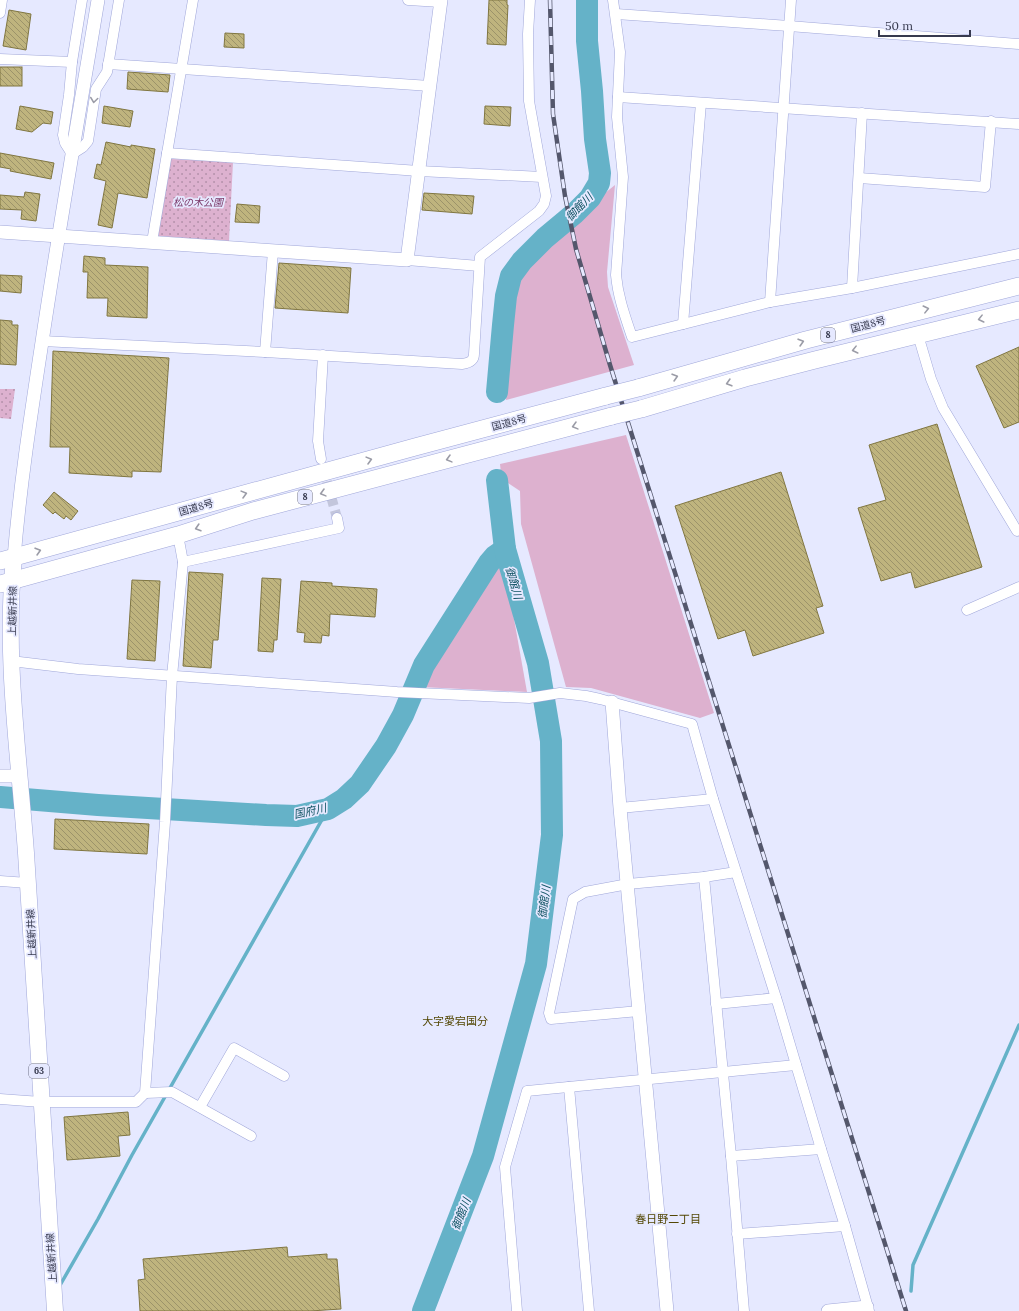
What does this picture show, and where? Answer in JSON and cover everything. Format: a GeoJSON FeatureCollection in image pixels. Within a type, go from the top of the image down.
{"type":"FeatureCollection","features":[{"type":"Feature","properties":{"kind":"highway","name":"国道8号"},"geometry":{"type":"LineString","coordinates":[[7,559],[415,447],[638,388],[806,340],[1019,286]]}},
{"type":"Feature","properties":{"kind":"highway","name":"国道8号"},"geometry":{"type":"LineString","coordinates":[[6,582],[178,535],[253,511],[641,409],[745,378],[1019,310]]}},
{"type":"Feature","properties":{"kind":"main road","name":"上越新井線"},"geometry":{"type":"LineString","coordinates":[[7,559],[6,582],[11,661],[28,883],[55,1311]]}},
{"type":"Feature","properties":{"kind":"street"},"geometry":{"type":"LineString","coordinates":[[0,13],[2,0]]}},
{"type":"Feature","properties":{"kind":"street"},"geometry":{"type":"LineString","coordinates":[[72,154],[65,143],[63,135],[70,95],[72,62],[82,0]]}},
{"type":"Feature","properties":{"kind":"street"},"geometry":{"type":"LineString","coordinates":[[7,559],[17,524],[27,442],[58,236],[98,0]]}},
{"type":"Feature","properties":{"kind":"street"},"geometry":{"type":"LineString","coordinates":[[72,154],[83,147],[88,141],[96,89],[107,72],[119,0]]}},
{"type":"Feature","properties":{"kind":"street"},"geometry":{"type":"LineString","coordinates":[[152,242],[193,0]]}},
{"type":"Feature","properties":{"kind":"street"},"geometry":{"type":"LineString","coordinates":[[407,260],[441,1],[408,0]]}},
{"type":"Feature","properties":{"kind":"street"},"geometry":{"type":"LineString","coordinates":[[42,341],[266,352],[462,364],[469,363],[474,357],[480,257],[539,210],[544,204],[546,196],[529,101],[528,34],[530,0]]}},
{"type":"Feature","properties":{"kind":"street"},"geometry":{"type":"LineString","coordinates":[[614,0],[620,52],[617,117],[623,177],[616,275],[617,290],[632,337],[770,302],[852,288],[1019,254]]}},
{"type":"Feature","properties":{"kind":"street"},"geometry":{"type":"LineString","coordinates":[[770,302],[791,0]]}},
{"type":"Feature","properties":{"kind":"street"},"geometry":{"type":"LineString","coordinates":[[616,14],[1019,44]]}},
{"type":"Feature","properties":{"kind":"street"},"geometry":{"type":"LineString","coordinates":[[0,60],[72,62]]}},
{"type":"Feature","properties":{"kind":"street"},"geometry":{"type":"LineString","coordinates":[[108,64],[430,86]]}},
{"type":"Feature","properties":{"kind":"street"},"geometry":{"type":"LineString","coordinates":[[618,96],[1019,124]]}},
{"type":"Feature","properties":{"kind":"street"},"geometry":{"type":"LineString","coordinates":[[683,324],[701,102]]}},
{"type":"Feature","properties":{"kind":"street"},"geometry":{"type":"LineString","coordinates":[[852,288],[862,113]]}},
{"type":"Feature","properties":{"kind":"street"},"geometry":{"type":"LineString","coordinates":[[859,178],[985,187],[991,121]]}},
{"type":"Feature","properties":{"kind":"street"},"geometry":{"type":"LineString","coordinates":[[167,153],[419,171],[542,177]]}},
{"type":"Feature","properties":{"kind":"street"},"geometry":{"type":"LineString","coordinates":[[0,232],[479,266]]}},
{"type":"Feature","properties":{"kind":"street"},"geometry":{"type":"LineString","coordinates":[[266,352],[273,251]]}},
{"type":"Feature","properties":{"kind":"street"},"geometry":{"type":"LineString","coordinates":[[918,334],[931,379],[943,408],[1016,531]]}},
{"type":"Feature","properties":{"kind":"street"},"geometry":{"type":"LineString","coordinates":[[321,459],[318,441],[323,356]]}},
{"type":"Feature","properties":{"kind":"street"},"geometry":{"type":"LineString","coordinates":[[183,562],[339,528],[338,518]]}},
{"type":"Feature","properties":{"kind":"street"},"geometry":{"type":"LineString","coordinates":[[0,1099],[41,1102],[136,1102],[145,1093],[165,822],[172,676],[183,562],[178,535]]}},
{"type":"Feature","properties":{"kind":"street"},"geometry":{"type":"LineString","coordinates":[[967,610],[1019,587]]}},
{"type":"Feature","properties":{"kind":"street"},"geometry":{"type":"LineString","coordinates":[[11,661],[78,669],[423,694],[529,698],[560,693],[586,696],[612,702],[692,724],[713,798],[776,998],[845,1226],[868,1309],[828,1311]]}},
{"type":"Feature","properties":{"kind":"street"},"geometry":{"type":"LineString","coordinates":[[612,702],[620,808],[667,1311]]}},
{"type":"Feature","properties":{"kind":"street"},"geometry":{"type":"LineString","coordinates":[[0,776],[19,776]]}},
{"type":"Feature","properties":{"kind":"street"},"geometry":{"type":"LineString","coordinates":[[620,808],[713,798]]}},
{"type":"Feature","properties":{"kind":"street"},"geometry":{"type":"LineString","coordinates":[[639,1011],[551,1019],[549,1013],[572,899],[585,892],[628,884],[704,877],[736,872]]}},
{"type":"Feature","properties":{"kind":"street"},"geometry":{"type":"LineString","coordinates":[[704,877],[731,1156],[744,1311]]}},
{"type":"Feature","properties":{"kind":"street"},"geometry":{"type":"LineString","coordinates":[[0,881],[28,883]]}},
{"type":"Feature","properties":{"kind":"street"},"geometry":{"type":"LineString","coordinates":[[716,1004],[776,998]]}},
{"type":"Feature","properties":{"kind":"street"},"geometry":{"type":"LineString","coordinates":[[200,1108],[234,1048],[284,1076]]}},
{"type":"Feature","properties":{"kind":"street"},"geometry":{"type":"LineString","coordinates":[[517,1311],[504,1167],[527,1091],[796,1065]]}},
{"type":"Feature","properties":{"kind":"street"},"geometry":{"type":"LineString","coordinates":[[569,1087],[589,1311]]}},
{"type":"Feature","properties":{"kind":"street"},"geometry":{"type":"LineString","coordinates":[[145,1093],[172,1092],[250,1136]]}},
{"type":"Feature","properties":{"kind":"street"},"geometry":{"type":"LineString","coordinates":[[731,1156],[821,1149]]}},
{"type":"Feature","properties":{"kind":"street"},"geometry":{"type":"LineString","coordinates":[[737,1234],[845,1226]]}},
{"type":"Feature","properties":{"kind":"green space","name":"松の木公園"},"geometry":{"type":"Polygon","coordinates":[[[171,159],[233,162],[229,241],[158,236],[171,159]]]}},
{"type":"Feature","properties":{"kind":"green space"},"geometry":{"type":"Polygon","coordinates":[[[615,185],[607,272],[608,287],[634,365],[506,400],[510,330],[516,282],[532,260],[595,201],[615,185]]]}},
{"type":"Feature","properties":{"kind":"green space"},"geometry":{"type":"Polygon","coordinates":[[[0,389],[15,389],[11,419],[0,418],[0,389]]]}},
{"type":"Feature","properties":{"kind":"green space"},"geometry":{"type":"Polygon","coordinates":[[[626,435],[714,713],[700,718],[591,688],[566,687],[521,524],[520,491],[508,483],[502,482],[500,464],[626,435]]]}},
{"type":"Feature","properties":{"kind":"green space"},"geometry":{"type":"Polygon","coordinates":[[[498,565],[504,568],[506,574],[527,692],[421,687],[486,574],[492,567],[498,565]]]}},
{"type":"Feature","properties":{"kind":"building"},"geometry":{"type":"Polygon","coordinates":[[[489,0],[507,0],[506,45],[487,44],[489,0]]]}},
{"type":"Feature","properties":{"kind":"building"},"geometry":{"type":"Polygon","coordinates":[[[9,10],[31,14],[26,50],[3,46],[9,10]]]}},
{"type":"Feature","properties":{"kind":"building"},"geometry":{"type":"Polygon","coordinates":[[[225,33],[244,34],[244,48],[224,47],[225,33]]]}},
{"type":"Feature","properties":{"kind":"building"},"geometry":{"type":"Polygon","coordinates":[[[0,67],[22,67],[22,86],[0,86],[0,67]]]}},
{"type":"Feature","properties":{"kind":"building"},"geometry":{"type":"Polygon","coordinates":[[[128,72],[170,75],[168,92],[127,89],[128,72]]]}},
{"type":"Feature","properties":{"kind":"building"},"geometry":{"type":"Polygon","coordinates":[[[20,106],[53,112],[51,124],[43,123],[32,132],[16,129],[20,106]]]}},
{"type":"Feature","properties":{"kind":"building"},"geometry":{"type":"Polygon","coordinates":[[[104,106],[133,111],[130,127],[102,123],[104,106]]]}},
{"type":"Feature","properties":{"kind":"building"},"geometry":{"type":"Polygon","coordinates":[[[485,106],[511,107],[510,126],[484,124],[485,106]]]}},
{"type":"Feature","properties":{"kind":"building"},"geometry":{"type":"Polygon","coordinates":[[[106,142],[131,147],[131,145],[155,149],[147,198],[118,193],[112,228],[98,225],[106,181],[94,178],[97,164],[101,165],[106,142]]]}},
{"type":"Feature","properties":{"kind":"building"},"geometry":{"type":"Polygon","coordinates":[[[0,153],[54,163],[51,179],[10,171],[11,169],[0,167],[0,153]]]}},
{"type":"Feature","properties":{"kind":"building"},"geometry":{"type":"Polygon","coordinates":[[[25,192],[40,194],[36,221],[21,219],[22,210],[0,209],[0,195],[24,197],[25,192]]]}},
{"type":"Feature","properties":{"kind":"building"},"geometry":{"type":"Polygon","coordinates":[[[424,193],[474,196],[472,214],[422,210],[424,193]]]}},
{"type":"Feature","properties":{"kind":"building"},"geometry":{"type":"Polygon","coordinates":[[[237,204],[260,206],[259,223],[235,222],[237,204]]]}},
{"type":"Feature","properties":{"kind":"building"},"geometry":{"type":"Polygon","coordinates":[[[84,256],[105,258],[105,265],[148,267],[147,318],[107,316],[108,298],[87,298],[88,272],[83,272],[84,256]]]}},
{"type":"Feature","properties":{"kind":"building"},"geometry":{"type":"Polygon","coordinates":[[[279,263],[351,268],[348,313],[275,308],[279,263]]]}},
{"type":"Feature","properties":{"kind":"building"},"geometry":{"type":"Polygon","coordinates":[[[0,275],[22,276],[21,293],[0,291],[0,275]]]}},
{"type":"Feature","properties":{"kind":"building"},"geometry":{"type":"Polygon","coordinates":[[[0,320],[12,321],[12,325],[18,325],[16,365],[0,364],[0,320]]]}},
{"type":"Feature","properties":{"kind":"building"},"geometry":{"type":"Polygon","coordinates":[[[1019,347],[1019,422],[1004,428],[976,366],[1019,347]]]}},
{"type":"Feature","properties":{"kind":"building"},"geometry":{"type":"Polygon","coordinates":[[[53,351],[169,358],[161,472],[132,471],[132,477],[69,473],[70,447],[50,447],[53,351]]]}},
{"type":"Feature","properties":{"kind":"building"},"geometry":{"type":"Polygon","coordinates":[[[937,424],[982,567],[915,588],[911,572],[881,581],[858,508],[886,500],[869,445],[937,424]]]}},
{"type":"Feature","properties":{"kind":"building"},"geometry":{"type":"Polygon","coordinates":[[[781,472],[823,606],[816,608],[824,633],[753,656],[745,630],[718,639],[675,506],[781,472]]]}},
{"type":"Feature","properties":{"kind":"building"},"geometry":{"type":"Polygon","coordinates":[[[54,492],[78,511],[71,520],[66,516],[64,519],[55,512],[53,514],[43,505],[54,492]]]}},
{"type":"Feature","properties":{"kind":"building"},"geometry":{"type":"Polygon","coordinates":[[[189,572],[223,574],[218,640],[213,640],[211,668],[183,666],[189,572]]]}},
{"type":"Feature","properties":{"kind":"building"},"geometry":{"type":"Polygon","coordinates":[[[262,578],[281,579],[277,640],[274,640],[273,652],[258,651],[262,578]]]}},
{"type":"Feature","properties":{"kind":"building"},"geometry":{"type":"Polygon","coordinates":[[[132,580],[160,581],[155,661],[127,659],[132,580]]]}},
{"type":"Feature","properties":{"kind":"building"},"geometry":{"type":"Polygon","coordinates":[[[301,581],[332,583],[332,586],[377,589],[375,617],[330,614],[329,636],[322,635],[321,643],[304,642],[305,633],[297,632],[301,581]]]}},
{"type":"Feature","properties":{"kind":"building"},"geometry":{"type":"Polygon","coordinates":[[[55,819],[149,824],[147,854],[54,849],[55,819]]]}},
{"type":"Feature","properties":{"kind":"building"},"geometry":{"type":"Polygon","coordinates":[[[128,1112],[130,1135],[118,1136],[120,1156],[67,1160],[64,1117],[128,1112]]]}},
{"type":"Feature","properties":{"kind":"building"},"geometry":{"type":"Polygon","coordinates":[[[287,1247],[288,1257],[327,1254],[327,1259],[337,1259],[341,1309],[310,1311],[140,1311],[138,1280],[145,1279],[143,1259],[287,1247]]]}},
{"type":"Feature","properties":{"kind":"waterway","name":"御館川"},"geometry":{"type":"LineString","coordinates":[[497,392],[506,296],[511,276],[522,261],[545,238],[575,213],[590,198],[599,183],[600,173],[595,139],[587,41],[587,0]]}},
{"type":"Feature","properties":{"kind":"waterway","name":"御館川"},"geometry":{"type":"LineString","coordinates":[[423,1311],[483,1156],[536,964],[552,835],[551,741],[538,663],[505,549],[497,480]]}},
{"type":"Feature","properties":{"kind":"waterway","name":"国府川"},"geometry":{"type":"LineString","coordinates":[[0,797],[98,805],[266,815],[297,816],[328,809],[344,799],[360,784],[386,746],[403,715],[424,665],[489,563],[495,556],[505,549]]}},
{"type":"Feature","properties":{"kind":"waterway"},"geometry":{"type":"LineString","coordinates":[[59,1287],[328,809]]}},
{"type":"Feature","properties":{"kind":"waterway"},"geometry":{"type":"LineString","coordinates":[[911,1291],[913,1265],[1019,1025]]}},
{"type":"Feature","properties":{"kind":"tunnel"},"geometry":{"type":"LineString","coordinates":[[323,467],[337,518]]}},
{"type":"Feature","properties":{"kind":"railway"},"geometry":{"type":"LineString","coordinates":[[550,0],[553,114],[565,196],[576,249],[610,365],[906,1311]]}},
{"type":"Feature","properties":{"kind":"district","name":"大字愛宕国分"},"geometry":{"type":"Point","coordinates":[455,1021]}},
{"type":"Feature","properties":{"kind":"district","name":"春日野二丁目"},"geometry":{"type":"Point","coordinates":[668,1219]}}]}
